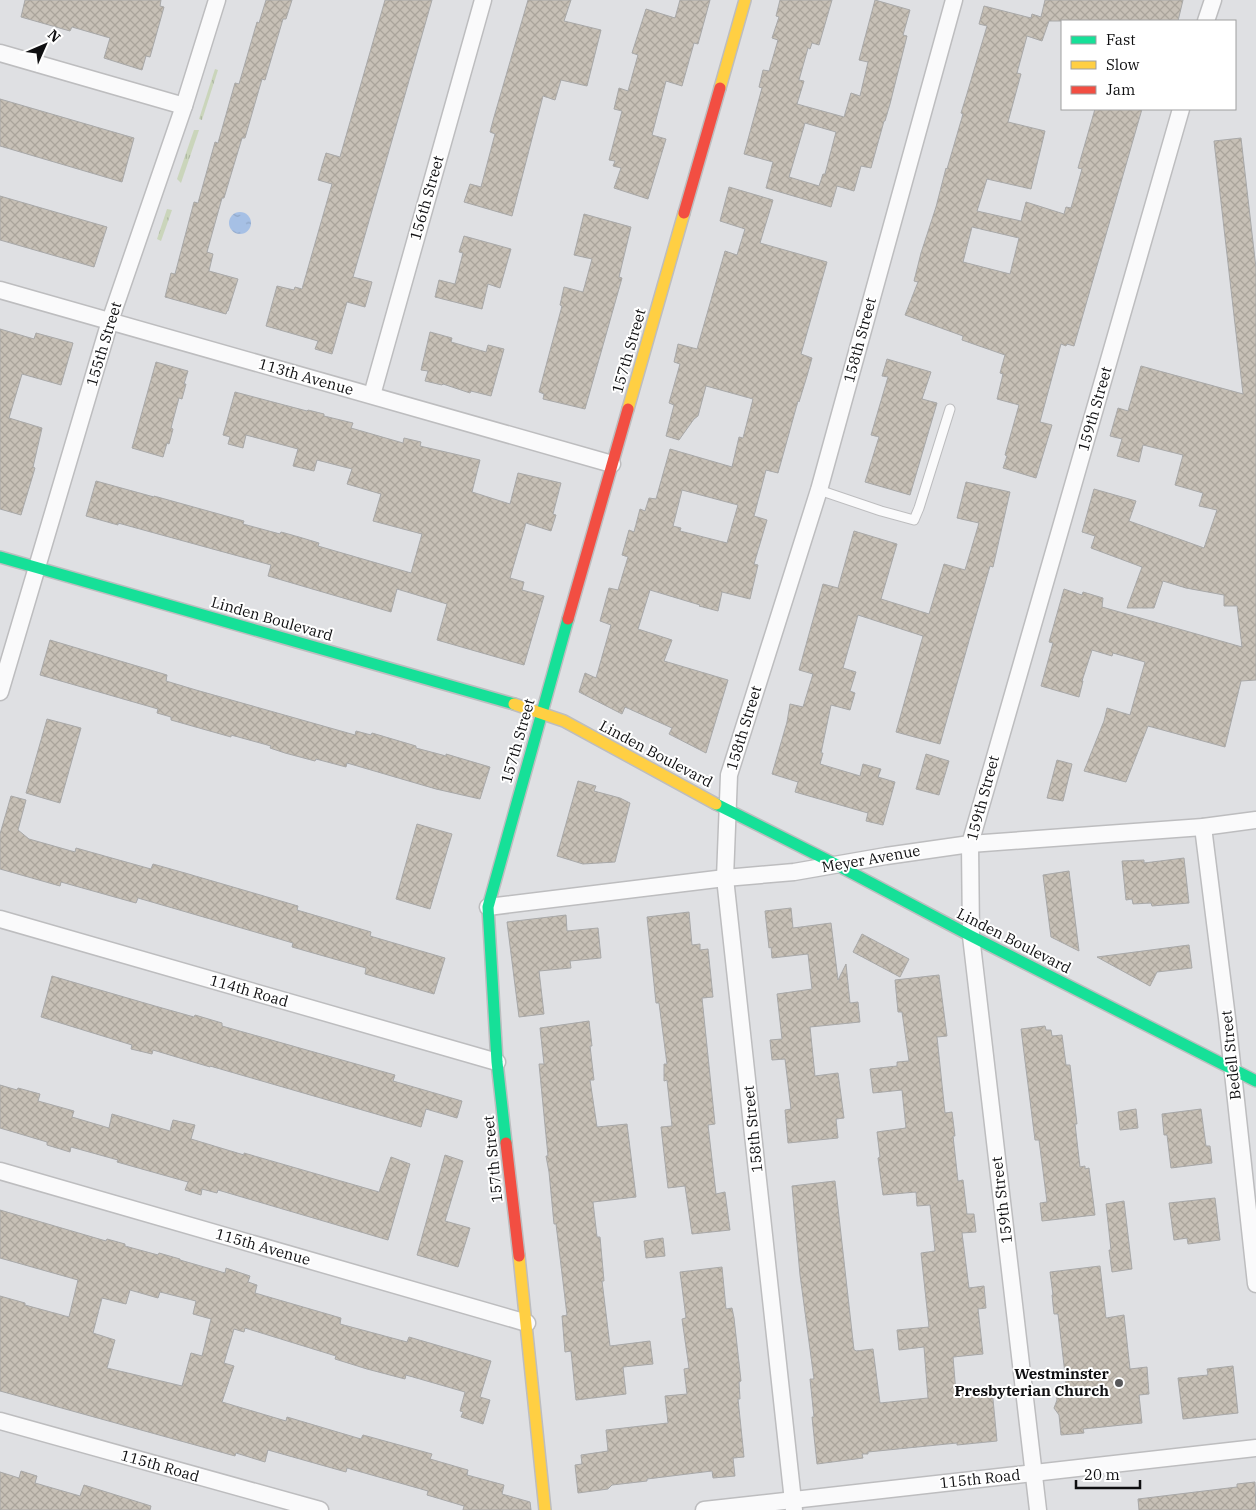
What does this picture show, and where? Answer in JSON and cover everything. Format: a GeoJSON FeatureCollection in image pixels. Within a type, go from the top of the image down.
{"type":"FeatureCollection","features":[{"type":"Feature","properties":{"kind":"street","name":"155th Street"},"geometry":{"type":"LineString","coordinates":[[0,692],[110,321],[184,106],[217,0]]}},
{"type":"Feature","properties":{"kind":"street","name":"156th Street"},"geometry":{"type":"LineString","coordinates":[[372,395],[483,0]]}},
{"type":"Feature","properties":{"kind":"street","name":"157th Street"},"geometry":{"type":"LineString","coordinates":[[545,1510],[527,1323],[497,1062],[488,907],[745,0]]}},
{"type":"Feature","properties":{"kind":"street","name":"158th Street"},"geometry":{"type":"LineString","coordinates":[[793,1505],[725,878],[730,774],[818,490],[954,0]]}},
{"type":"Feature","properties":{"kind":"street"},"geometry":{"type":"LineString","coordinates":[[1206,20],[1213,0]]}},
{"type":"Feature","properties":{"kind":"street"},"geometry":{"type":"LineString","coordinates":[[0,53],[184,106]]}},
{"type":"Feature","properties":{"kind":"street","name":"159th Street"},"geometry":{"type":"LineString","coordinates":[[1038,1510],[971,936],[970,844],[1181,110]]}},
{"type":"Feature","properties":{"kind":"street","name":"113th Avenue"},"geometry":{"type":"LineString","coordinates":[[0,290],[612,464]]}},
{"type":"Feature","properties":{"kind":"street","name":"Linden Boulevard"},"geometry":{"type":"LineString","coordinates":[[0,557],[503,701],[564,721],[728,810],[1256,1081]]}},
{"type":"Feature","properties":{"kind":"street","name":"Meyer Avenue"},"geometry":{"type":"LineString","coordinates":[[488,907],[725,878],[794,872],[970,844],[1204,827],[1256,820]]}},
{"type":"Feature","properties":{"kind":"street","name":"Bedell Street"},"geometry":{"type":"LineString","coordinates":[[1204,827],[1256,1284]]}},
{"type":"Feature","properties":{"kind":"street","name":"114th Road"},"geometry":{"type":"LineString","coordinates":[[0,919],[497,1062]]}},
{"type":"Feature","properties":{"kind":"street","name":"115th Avenue"},"geometry":{"type":"LineString","coordinates":[[0,1171],[527,1323]]}},
{"type":"Feature","properties":{"kind":"street","name":"115th Road"},"geometry":{"type":"LineString","coordinates":[[0,1421],[320,1510]]}},
{"type":"Feature","properties":{"kind":"street","name":"115th Road"},"geometry":{"type":"LineString","coordinates":[[704,1510],[793,1505],[1034,1473],[1256,1448]]}},
{"type":"Feature","properties":{"kind":"lane"},"geometry":{"type":"LineString","coordinates":[[818,490],[914,520],[950,409]]}},
{"type":"Feature","properties":{"kind":"green space"},"geometry":{"type":"Polygon","coordinates":[[[215,69],[218,70],[202,120],[199,119],[215,69]]]}},
{"type":"Feature","properties":{"kind":"green space"},"geometry":{"type":"Polygon","coordinates":[[[194,130],[199,130],[181,183],[177,179],[194,130]]]}},
{"type":"Feature","properties":{"kind":"green space"},"geometry":{"type":"Polygon","coordinates":[[[167,209],[172,210],[161,241],[157,239],[167,209]]]}},
{"type":"Feature","properties":{"kind":"water"},"geometry":{"type":"Polygon","coordinates":[[[236,212],[244,212],[251,219],[251,227],[244,234],[236,234],[229,227],[229,219],[236,212]]]}},
{"type":"Feature","properties":{"kind":"building"},"geometry":{"type":"Polygon","coordinates":[[[25,0],[161,0],[160,6],[164,7],[150,57],[146,56],[142,70],[104,58],[110,38],[72,27],[70,31],[21,17],[25,0]]]}},
{"type":"Feature","properties":{"kind":"building"},"geometry":{"type":"Polygon","coordinates":[[[266,0],[292,0],[286,19],[283,19],[265,80],[262,79],[245,138],[242,138],[224,198],[222,198],[207,252],[213,254],[209,271],[238,279],[226,314],[165,297],[171,273],[175,274],[194,202],[198,203],[215,142],[218,143],[235,83],[239,84],[257,22],[259,23],[266,0]]]}},
{"type":"Feature","properties":{"kind":"building"},"geometry":{"type":"Polygon","coordinates":[[[385,0],[432,0],[353,277],[372,282],[365,307],[347,302],[332,354],[315,349],[318,341],[266,326],[277,286],[294,290],[295,287],[302,289],[332,184],[318,180],[322,166],[326,153],[340,157],[385,0]]]}},
{"type":"Feature","properties":{"kind":"building"},"geometry":{"type":"Polygon","coordinates":[[[528,0],[571,0],[564,21],[601,30],[587,86],[561,80],[555,100],[543,96],[512,216],[464,202],[470,184],[481,187],[495,134],[490,132],[528,0]]]}},
{"type":"Feature","properties":{"kind":"building"},"geometry":{"type":"Polygon","coordinates":[[[680,0],[710,0],[698,44],[694,43],[682,86],[666,81],[652,135],[666,139],[648,199],[614,188],[621,168],[613,166],[615,161],[609,160],[622,111],[614,109],[619,88],[628,91],[638,55],[632,53],[646,9],[675,18],[680,0]]]}},
{"type":"Feature","properties":{"kind":"building"},"geometry":{"type":"Polygon","coordinates":[[[780,0],[832,0],[819,45],[812,43],[810,49],[808,48],[799,80],[804,81],[797,104],[844,117],[851,93],[860,96],[868,62],[859,60],[875,0],[910,10],[903,35],[907,36],[871,168],[861,166],[854,191],[837,186],[831,207],[766,188],[773,162],[744,154],[762,88],[759,87],[763,70],[769,71],[778,40],[772,38],[779,17],[776,16],[780,0]],[[805,123],[789,177],[819,186],[823,174],[825,174],[836,132],[805,123]]]}},
{"type":"Feature","properties":{"kind":"building"},"geometry":{"type":"Polygon","coordinates":[[[1045,0],[1183,0],[1178,20],[1049,21],[1042,41],[1027,36],[1017,73],[1021,74],[1008,122],[1045,131],[1031,189],[987,179],[977,211],[1021,221],[1026,202],[1064,214],[1066,207],[1071,208],[1082,169],[1078,168],[1095,110],[1142,110],[1074,346],[1061,344],[1040,422],[1052,425],[1036,478],[1003,468],[1019,405],[997,399],[1003,374],[1000,373],[1005,355],[962,340],[963,336],[905,315],[918,282],[914,281],[921,253],[936,207],[987,26],[979,24],[984,6],[1031,18],[1032,14],[1041,17],[1045,0]],[[972,227],[963,262],[1010,274],[1019,238],[972,227]]]}},
{"type":"Feature","properties":{"kind":"building"},"geometry":{"type":"Polygon","coordinates":[[[0,99],[134,138],[122,182],[0,146],[0,99]]]}},
{"type":"Feature","properties":{"kind":"building"},"geometry":{"type":"Polygon","coordinates":[[[1241,138],[1256,268],[1256,680],[1241,681],[1225,747],[1148,726],[1126,782],[1084,771],[1104,721],[1107,708],[1130,715],[1145,662],[1113,653],[1112,656],[1092,650],[1079,697],[1041,686],[1053,643],[1049,642],[1064,589],[1082,595],[1083,592],[1103,598],[1102,607],[1242,647],[1237,606],[1224,606],[1224,595],[1186,588],[1163,581],[1154,608],[1127,608],[1142,567],[1091,548],[1095,536],[1082,532],[1094,489],[1136,501],[1129,521],[1204,548],[1217,510],[1199,506],[1203,493],[1175,485],[1183,455],[1143,445],[1139,462],[1117,456],[1122,439],[1110,436],[1118,408],[1128,411],[1141,366],[1243,394],[1214,141],[1241,138]]]}},
{"type":"Feature","properties":{"kind":"building"},"geometry":{"type":"Polygon","coordinates":[[[729,187],[773,200],[760,243],[827,262],[801,354],[812,358],[807,376],[778,473],[766,470],[754,516],[767,520],[754,564],[758,565],[750,599],[722,592],[718,611],[650,590],[638,629],[672,640],[664,661],[728,680],[706,753],[669,734],[672,728],[625,707],[622,714],[579,692],[585,673],[596,678],[611,625],[600,621],[609,588],[618,590],[628,557],[622,555],[629,530],[634,532],[640,509],[645,511],[649,498],[656,499],[670,449],[732,467],[739,437],[743,438],[753,399],[706,386],[698,416],[679,440],[666,436],[674,405],[669,403],[680,364],[674,362],[678,344],[697,349],[725,251],[737,255],[745,229],[720,221],[729,187]],[[682,490],[673,526],[681,528],[680,531],[727,543],[738,505],[682,490]]]}},
{"type":"Feature","properties":{"kind":"building"},"geometry":{"type":"Polygon","coordinates":[[[0,196],[107,227],[94,267],[0,240],[0,196]]]}},
{"type":"Feature","properties":{"kind":"building"},"geometry":{"type":"Polygon","coordinates":[[[584,214],[631,227],[619,277],[622,278],[585,409],[543,399],[544,394],[539,392],[562,306],[560,305],[564,287],[583,292],[592,259],[574,255],[584,214]]]}},
{"type":"Feature","properties":{"kind":"building"},"geometry":{"type":"Polygon","coordinates":[[[464,236],[511,249],[500,288],[488,284],[482,309],[435,297],[439,280],[455,284],[463,253],[459,252],[464,236]]]}},
{"type":"Feature","properties":{"kind":"building"},"geometry":{"type":"Polygon","coordinates":[[[0,329],[34,339],[36,333],[73,343],[61,385],[22,374],[9,418],[42,428],[33,467],[35,468],[21,515],[0,509],[0,329]]]}},
{"type":"Feature","properties":{"kind":"building"},"geometry":{"type":"Polygon","coordinates":[[[430,332],[452,338],[451,342],[486,352],[488,345],[504,349],[491,396],[471,391],[470,393],[443,384],[425,381],[428,371],[421,370],[430,332]]]}},
{"type":"Feature","properties":{"kind":"building"},"geometry":{"type":"Polygon","coordinates":[[[887,359],[931,372],[922,399],[937,403],[910,495],[865,482],[879,437],[871,435],[888,377],[882,376],[887,359]]]}},
{"type":"Feature","properties":{"kind":"building"},"geometry":{"type":"Polygon","coordinates":[[[156,362],[188,371],[182,399],[179,398],[171,428],[173,429],[169,444],[167,443],[163,457],[132,448],[156,362]]]}},
{"type":"Feature","properties":{"kind":"building"},"geometry":{"type":"Polygon","coordinates":[[[235,392],[324,414],[324,416],[353,423],[351,428],[403,443],[404,438],[421,442],[420,446],[480,460],[472,492],[510,504],[518,473],[561,483],[553,514],[556,515],[551,531],[526,523],[510,578],[524,582],[522,590],[544,596],[524,665],[437,640],[447,604],[397,589],[391,612],[268,576],[271,565],[86,516],[96,481],[244,521],[243,524],[299,537],[319,543],[318,546],[411,573],[422,534],[373,521],[381,494],[347,484],[352,469],[317,460],[314,471],[293,466],[298,449],[246,435],[243,448],[228,444],[230,437],[223,435],[235,392]]]}},
{"type":"Feature","properties":{"kind":"building"},"geometry":{"type":"Polygon","coordinates":[[[966,482],[1010,492],[993,567],[990,566],[940,744],[896,732],[923,636],[858,615],[843,668],[856,672],[850,691],[855,693],[850,710],[831,705],[820,764],[860,776],[863,764],[881,769],[878,777],[895,782],[883,825],[866,821],[868,813],[795,792],[798,782],[772,774],[787,722],[790,704],[803,707],[813,674],[799,670],[823,584],[838,588],[854,531],[897,544],[881,599],[929,614],[944,564],[965,570],[979,523],[957,518],[966,482]]]}},
{"type":"Feature","properties":{"kind":"building"},"geometry":{"type":"Polygon","coordinates":[[[50,640],[167,675],[166,681],[196,690],[355,735],[356,731],[371,735],[372,733],[416,746],[416,748],[446,756],[446,754],[490,767],[480,799],[436,789],[347,763],[346,767],[285,753],[270,748],[271,746],[171,720],[171,717],[157,713],[158,709],[40,675],[50,640]]]}},
{"type":"Feature","properties":{"kind":"building"},"geometry":{"type":"Polygon","coordinates":[[[47,719],[81,728],[60,803],[26,793],[47,719]]]}},
{"type":"Feature","properties":{"kind":"building"},"geometry":{"type":"Polygon","coordinates":[[[926,754],[949,761],[939,795],[916,789],[926,754]]]}},
{"type":"Feature","properties":{"kind":"building"},"geometry":{"type":"Polygon","coordinates":[[[1057,760],[1072,764],[1063,801],[1047,798],[1057,760]]]}},
{"type":"Feature","properties":{"kind":"building"},"geometry":{"type":"Polygon","coordinates":[[[578,781],[596,786],[594,791],[620,798],[630,803],[615,862],[583,864],[557,856],[578,781]]]}},
{"type":"Feature","properties":{"kind":"building"},"geometry":{"type":"Polygon","coordinates":[[[11,796],[26,800],[18,830],[29,839],[75,852],[76,848],[151,869],[153,864],[185,873],[298,906],[297,910],[371,932],[370,936],[445,958],[434,994],[365,974],[366,968],[292,947],[293,943],[138,898],[136,903],[61,882],[60,886],[0,869],[0,834],[11,796]]]}},
{"type":"Feature","properties":{"kind":"building"},"geometry":{"type":"Polygon","coordinates":[[[417,824],[452,834],[430,909],[396,899],[417,824]]]}},
{"type":"Feature","properties":{"kind":"building"},"geometry":{"type":"Polygon","coordinates":[[[1184,858],[1189,903],[1152,906],[1151,903],[1133,904],[1132,899],[1126,900],[1122,861],[1144,860],[1144,863],[1184,858]]]}},
{"type":"Feature","properties":{"kind":"building"},"geometry":{"type":"Polygon","coordinates":[[[1069,871],[1079,951],[1051,937],[1043,875],[1069,871]]]}},
{"type":"Feature","properties":{"kind":"building"},"geometry":{"type":"Polygon","coordinates":[[[791,908],[793,928],[831,923],[838,980],[846,964],[850,1003],[858,1002],[860,1022],[810,1027],[815,1076],[838,1073],[844,1118],[836,1119],[838,1138],[788,1143],[785,1110],[791,1109],[785,1059],[772,1060],[770,1040],[782,1039],[777,994],[812,989],[808,954],[772,958],[765,911],[791,908]]]}},
{"type":"Feature","properties":{"kind":"building"},"geometry":{"type":"Polygon","coordinates":[[[689,912],[692,945],[700,944],[700,950],[708,949],[713,997],[702,998],[715,1124],[708,1125],[716,1194],[725,1192],[730,1230],[692,1234],[685,1186],[668,1188],[661,1127],[672,1126],[667,1080],[664,1081],[664,1064],[667,1064],[659,1003],[656,1003],[647,917],[689,912]]]}},
{"type":"Feature","properties":{"kind":"building"},"geometry":{"type":"Polygon","coordinates":[[[566,915],[567,931],[598,928],[601,958],[570,961],[571,968],[539,971],[544,1014],[519,1017],[507,922],[566,915]]]}},
{"type":"Feature","properties":{"kind":"building"},"geometry":{"type":"Polygon","coordinates":[[[862,934],[909,959],[900,977],[853,952],[862,934]]]}},
{"type":"Feature","properties":{"kind":"building"},"geometry":{"type":"Polygon","coordinates":[[[1189,945],[1192,968],[1157,972],[1150,986],[1097,957],[1189,945]]]}},
{"type":"Feature","properties":{"kind":"building"},"geometry":{"type":"Polygon","coordinates":[[[939,975],[947,1036],[937,1037],[945,1113],[952,1112],[958,1181],[963,1180],[967,1214],[974,1214],[976,1232],[962,1233],[969,1288],[984,1286],[986,1308],[978,1309],[983,1354],[953,1357],[956,1393],[992,1389],[997,1441],[868,1452],[868,1454],[862,1454],[863,1458],[817,1464],[810,1379],[814,1379],[800,1275],[792,1186],[835,1181],[854,1350],[873,1349],[880,1403],[928,1398],[924,1347],[899,1350],[897,1330],[929,1327],[921,1253],[935,1251],[930,1205],[917,1206],[916,1192],[883,1195],[877,1132],[906,1128],[902,1090],[873,1093],[870,1069],[897,1066],[897,1062],[909,1061],[902,1012],[898,1012],[895,980],[939,975]]]}},
{"type":"Feature","properties":{"kind":"building"},"geometry":{"type":"Polygon","coordinates":[[[52,976],[194,1017],[195,1015],[222,1023],[222,1026],[395,1075],[393,1081],[462,1101],[457,1118],[426,1109],[421,1127],[153,1050],[152,1054],[131,1049],[132,1045],[41,1017],[52,976]]]}},
{"type":"Feature","properties":{"kind":"building"},"geometry":{"type":"Polygon","coordinates":[[[589,1021],[594,1080],[590,1080],[597,1127],[627,1124],[636,1197],[593,1202],[597,1237],[600,1237],[604,1281],[602,1281],[610,1346],[650,1341],[653,1364],[623,1367],[626,1394],[576,1400],[571,1351],[565,1352],[562,1316],[567,1315],[546,1156],[548,1156],[539,1064],[544,1064],[540,1028],[589,1021]]]}},
{"type":"Feature","properties":{"kind":"building"},"geometry":{"type":"Polygon","coordinates":[[[1045,1026],[1046,1030],[1051,1030],[1052,1036],[1062,1035],[1066,1065],[1070,1065],[1080,1167],[1085,1166],[1085,1169],[1089,1168],[1095,1215],[1042,1221],[1040,1203],[1047,1202],[1039,1140],[1035,1140],[1021,1029],[1045,1026]]]}},
{"type":"Feature","properties":{"kind":"building"},"geometry":{"type":"Polygon","coordinates":[[[0,1085],[40,1094],[38,1101],[74,1111],[72,1117],[109,1128],[112,1114],[170,1131],[173,1120],[195,1125],[191,1139],[379,1192],[391,1157],[410,1164],[388,1240],[218,1190],[217,1193],[202,1189],[201,1195],[185,1190],[188,1182],[71,1147],[70,1152],[47,1145],[47,1142],[0,1128],[0,1085]]]}},
{"type":"Feature","properties":{"kind":"building"},"geometry":{"type":"Polygon","coordinates":[[[1136,1109],[1138,1128],[1120,1130],[1118,1112],[1136,1109]]]}},
{"type":"Feature","properties":{"kind":"building"},"geometry":{"type":"Polygon","coordinates":[[[1201,1109],[1206,1146],[1210,1146],[1212,1163],[1171,1168],[1162,1114],[1201,1109]]]}},
{"type":"Feature","properties":{"kind":"building"},"geometry":{"type":"Polygon","coordinates":[[[445,1155],[463,1161],[445,1221],[470,1228],[458,1267],[417,1255],[445,1155]]]}},
{"type":"Feature","properties":{"kind":"building"},"geometry":{"type":"Polygon","coordinates":[[[1215,1198],[1220,1240],[1188,1244],[1187,1238],[1174,1240],[1169,1203],[1215,1198]]]}},
{"type":"Feature","properties":{"kind":"building"},"geometry":{"type":"Polygon","coordinates":[[[1124,1201],[1132,1269],[1112,1272],[1106,1204],[1124,1201]]]}},
{"type":"Feature","properties":{"kind":"building"},"geometry":{"type":"Polygon","coordinates":[[[0,1210],[225,1273],[226,1268],[250,1276],[248,1282],[257,1285],[255,1293],[341,1318],[340,1324],[407,1342],[409,1337],[491,1361],[480,1397],[490,1400],[483,1424],[461,1417],[463,1412],[460,1411],[465,1392],[406,1375],[405,1379],[367,1369],[335,1359],[336,1356],[245,1328],[244,1332],[234,1329],[224,1363],[234,1366],[222,1402],[286,1421],[287,1417],[361,1439],[363,1435],[432,1454],[430,1459],[468,1470],[467,1475],[504,1485],[502,1494],[530,1502],[531,1510],[463,1510],[464,1506],[427,1495],[428,1491],[347,1468],[346,1472],[268,1450],[265,1462],[236,1453],[235,1456],[0,1391],[0,1296],[69,1317],[78,1280],[0,1258],[0,1210]],[[130,1290],[126,1304],[102,1298],[93,1333],[115,1340],[107,1368],[182,1386],[191,1353],[202,1356],[211,1319],[193,1314],[196,1301],[160,1292],[158,1298],[130,1290]]]}},
{"type":"Feature","properties":{"kind":"building"},"geometry":{"type":"Polygon","coordinates":[[[663,1238],[665,1256],[646,1258],[644,1241],[663,1238]]]}},
{"type":"Feature","properties":{"kind":"building"},"geometry":{"type":"Polygon","coordinates":[[[1100,1266],[1106,1318],[1124,1315],[1130,1369],[1147,1367],[1149,1394],[1139,1395],[1142,1423],[1083,1429],[1084,1433],[1061,1435],[1059,1415],[1054,1408],[1057,1400],[1056,1392],[1067,1391],[1058,1314],[1054,1314],[1050,1272],[1100,1266]]]}},
{"type":"Feature","properties":{"kind":"building"},"geometry":{"type":"Polygon","coordinates":[[[722,1267],[726,1309],[732,1308],[734,1318],[741,1381],[739,1382],[740,1399],[738,1399],[744,1457],[733,1458],[735,1476],[713,1478],[712,1471],[647,1479],[647,1481],[612,1485],[608,1489],[578,1493],[575,1465],[582,1464],[581,1455],[608,1451],[606,1430],[668,1423],[665,1396],[687,1394],[684,1369],[689,1368],[682,1319],[686,1318],[680,1272],[722,1267]]]}},
{"type":"Feature","properties":{"kind":"building"},"geometry":{"type":"Polygon","coordinates":[[[1233,1366],[1238,1413],[1183,1419],[1178,1378],[1208,1375],[1207,1369],[1233,1366]]]}},
{"type":"Feature","properties":{"kind":"building"},"geometry":{"type":"Polygon","coordinates":[[[21,1471],[37,1476],[35,1483],[80,1496],[84,1485],[151,1506],[150,1510],[0,1510],[0,1472],[19,1478],[21,1471]]]}},
{"type":"Feature","properties":{"kind":"building"},"geometry":{"type":"Polygon","coordinates":[[[1255,1482],[1256,1510],[1139,1510],[1138,1499],[1237,1487],[1237,1484],[1255,1482]]]}},
{"type":"Feature","properties":{"kind":"traffic: fast"},"geometry":{"type":"LineString","coordinates":[[0,557],[514,704]]}},
{"type":"Feature","properties":{"kind":"traffic: fast"},"geometry":{"type":"LineString","coordinates":[[506,1143],[497,1062],[488,907],[568,619]]}},
{"type":"Feature","properties":{"kind":"traffic: fast"},"geometry":{"type":"LineString","coordinates":[[716,804],[1256,1081]]}},
{"type":"Feature","properties":{"kind":"traffic: slow"},"geometry":{"type":"LineString","coordinates":[[720,88],[745,0]]}},
{"type":"Feature","properties":{"kind":"traffic: slow"},"geometry":{"type":"LineString","coordinates":[[628,409],[684,213]]}},
{"type":"Feature","properties":{"kind":"traffic: slow"},"geometry":{"type":"LineString","coordinates":[[514,704],[564,721],[716,804]]}},
{"type":"Feature","properties":{"kind":"traffic: slow"},"geometry":{"type":"LineString","coordinates":[[519,1256],[545,1510]]}},
{"type":"Feature","properties":{"kind":"traffic: jam"},"geometry":{"type":"LineString","coordinates":[[684,213],[720,88]]}},
{"type":"Feature","properties":{"kind":"traffic: jam"},"geometry":{"type":"LineString","coordinates":[[568,619],[628,409]]}},
{"type":"Feature","properties":{"kind":"traffic: jam"},"geometry":{"type":"LineString","coordinates":[[506,1143],[519,1256]]}},
{"type":"Feature","properties":{"kind":"place","name":"Westminster Presbyterian Church"},"geometry":{"type":"Point","coordinates":[1119,1383]}}]}
